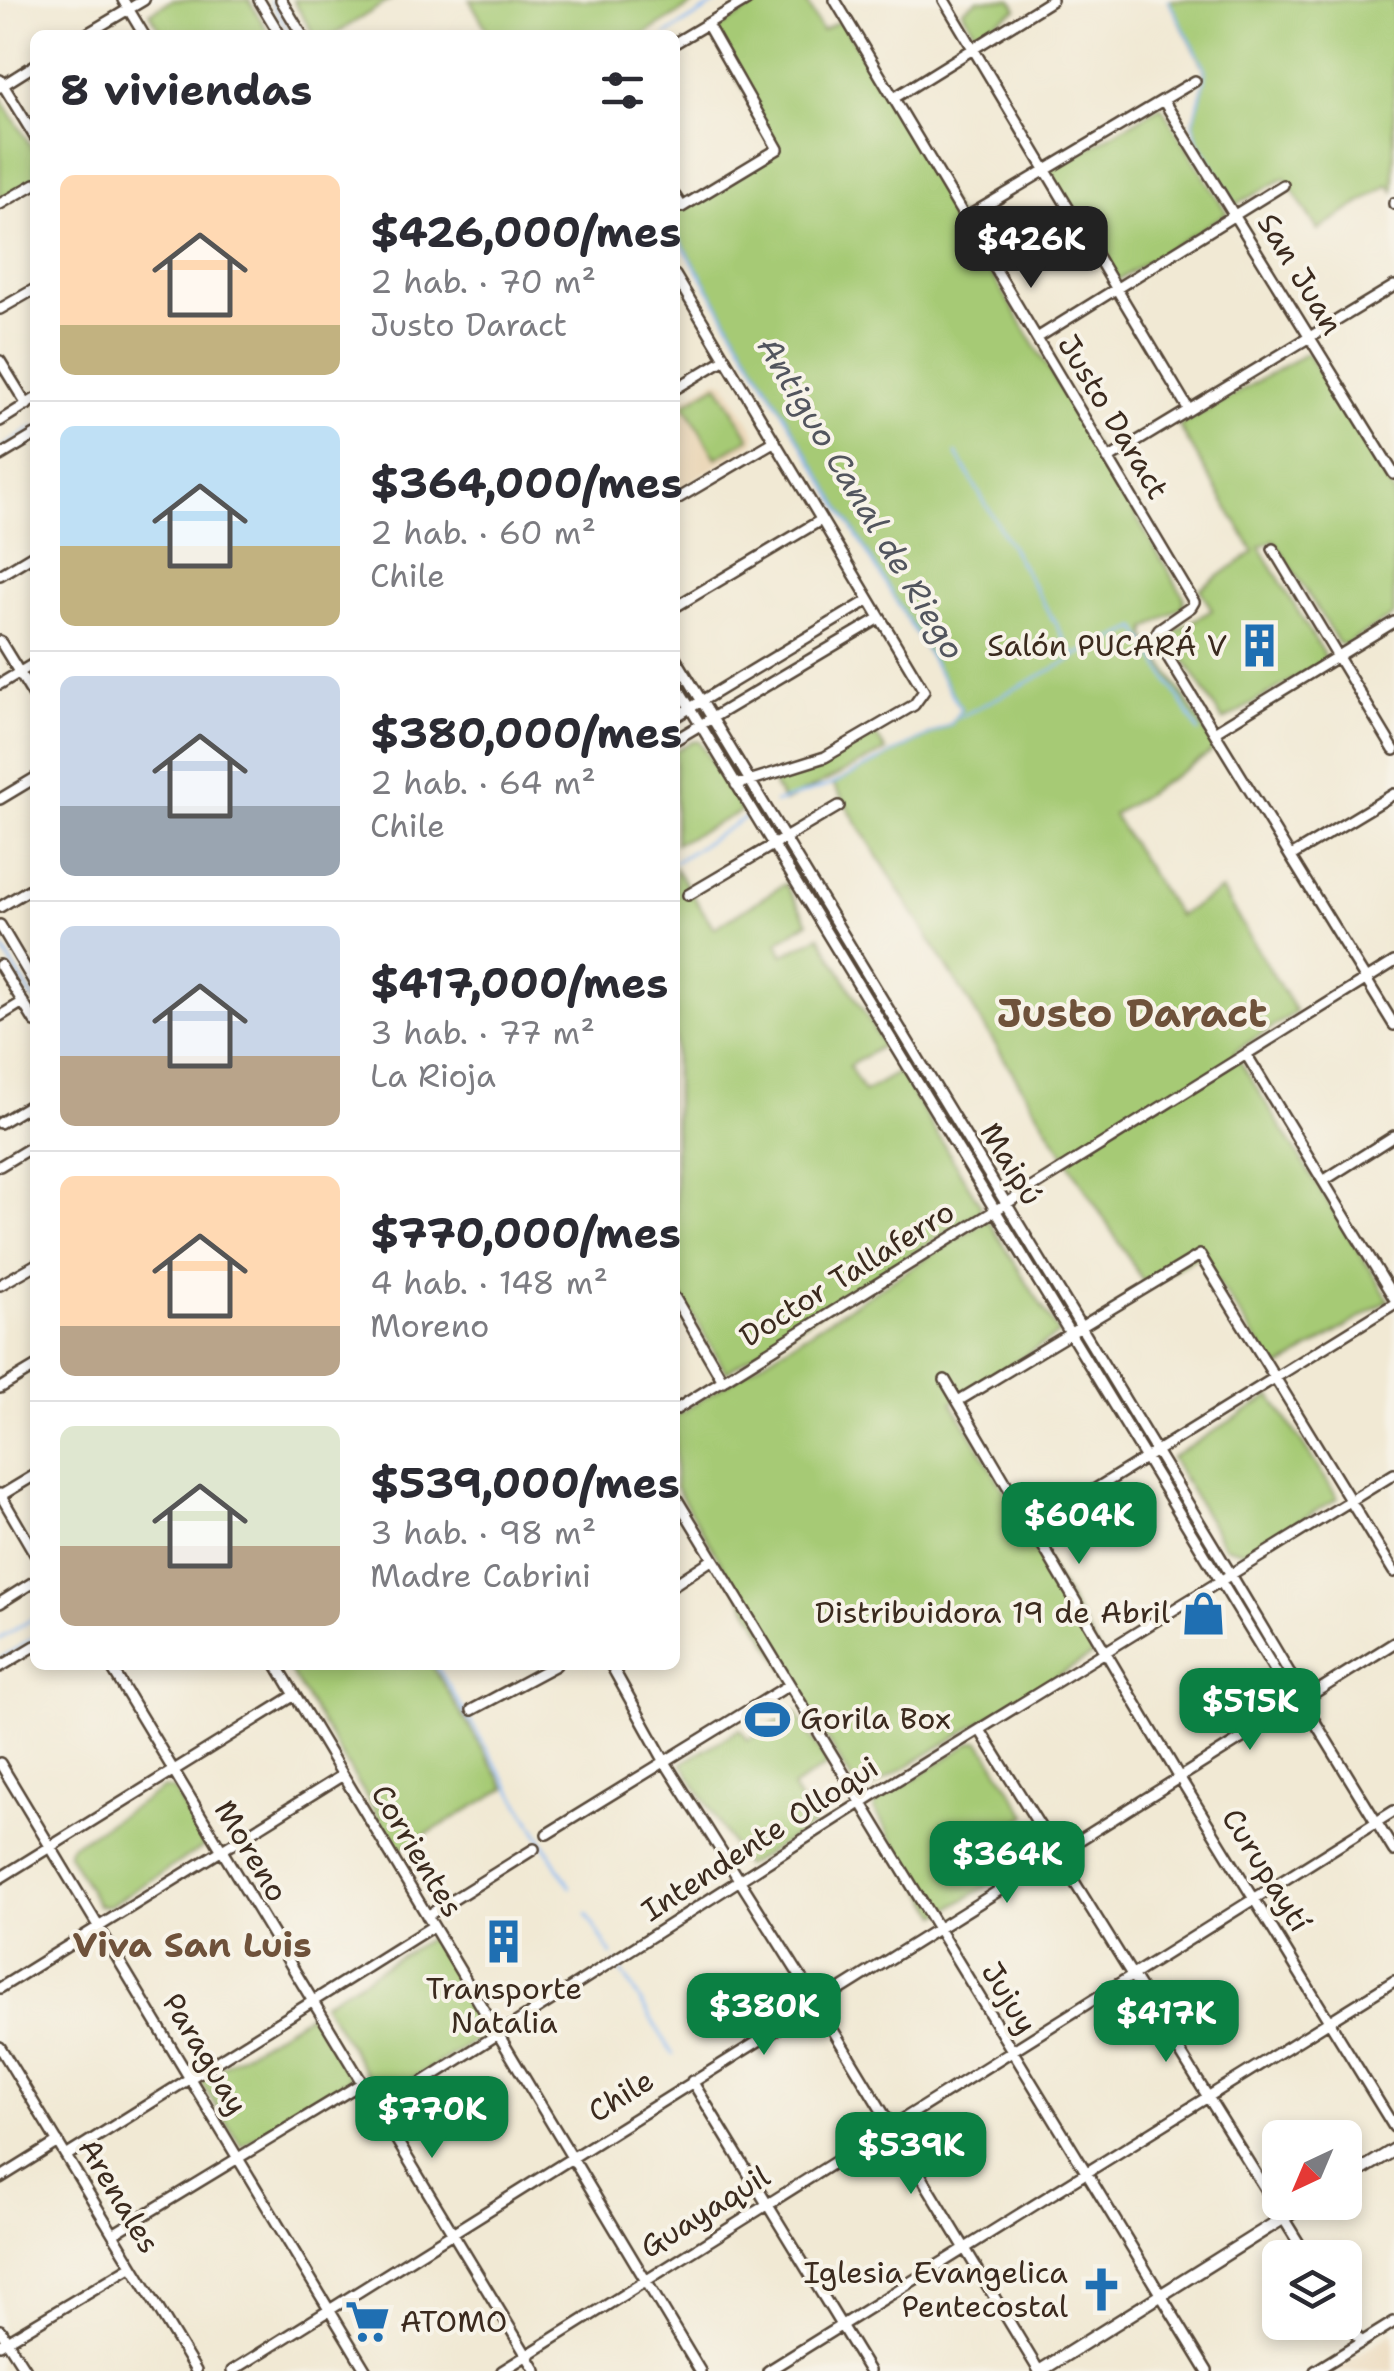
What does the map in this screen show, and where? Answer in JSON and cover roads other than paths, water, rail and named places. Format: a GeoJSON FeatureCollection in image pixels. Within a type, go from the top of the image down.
{"type":"FeatureCollection","features":[{"type":"Feature","properties":{"kind":"main road"},"geometry":{"type":"LineString","coordinates":[[1362,2170],[1394,2150]]}},
{"type":"Feature","properties":{"kind":"main road"},"geometry":{"type":"LineString","coordinates":[[1039,2371],[1281,2220]]}},
{"type":"Feature","properties":{"kind":"street"},"geometry":{"type":"LineString","coordinates":[[92,30],[126,4],[144,0]]}},
{"type":"Feature","properties":{"kind":"street"},"geometry":{"type":"LineString","coordinates":[[259,0],[277,30]]}},
{"type":"Feature","properties":{"kind":"street"},"geometry":{"type":"LineString","coordinates":[[281,0],[299,30]]}},
{"type":"Feature","properties":{"kind":"street"},"geometry":{"type":"LineString","coordinates":[[680,40],[746,0]]}},
{"type":"Feature","properties":{"kind":"street","name":"Justo Daract"},"geometry":{"type":"LineString","coordinates":[[836,0],[1194,602],[1154,636],[1214,732]]}},
{"type":"Feature","properties":{"kind":"street"},"geometry":{"type":"LineString","coordinates":[[944,0],[1189,410]]}},
{"type":"Feature","properties":{"kind":"street"},"geometry":{"type":"LineString","coordinates":[[894,98],[1052,0]]}},
{"type":"Feature","properties":{"kind":"street"},"geometry":{"type":"LineString","coordinates":[[126,4],[141,30]]}},
{"type":"Feature","properties":{"kind":"street"},"geometry":{"type":"LineString","coordinates":[[680,204],[682,207],[778,149],[707,24]]}},
{"type":"Feature","properties":{"kind":"street"},"geometry":{"type":"LineString","coordinates":[[30,69],[1,84],[30,130]]}},
{"type":"Feature","properties":{"kind":"street"},"geometry":{"type":"LineString","coordinates":[[965,218],[1195,81]]}},
{"type":"Feature","properties":{"kind":"street","name":"San Juan"},"geometry":{"type":"LineString","coordinates":[[1163,100],[1309,338],[1390,457],[1394,474]]}},
{"type":"Feature","properties":{"kind":"street"},"geometry":{"type":"LineString","coordinates":[[1037,338],[1284,185]]}},
{"type":"Feature","properties":{"kind":"street"},"geometry":{"type":"LineString","coordinates":[[0,204],[30,187]]}},
{"type":"Feature","properties":{"kind":"street"},"geometry":{"type":"LineString","coordinates":[[680,283],[924,691],[914,705],[825,757],[736,785]]}},
{"type":"Feature","properties":{"kind":"street"},"geometry":{"type":"LineString","coordinates":[[1108,459],[1394,286]]}},
{"type":"Feature","properties":{"kind":"street"},"geometry":{"type":"LineString","coordinates":[[0,310],[30,291]]}},
{"type":"Feature","properties":{"kind":"street"},"geometry":{"type":"LineString","coordinates":[[680,386],[725,359]]}},
{"type":"Feature","properties":{"kind":"street"},"geometry":{"type":"LineString","coordinates":[[0,361],[30,401]]}},
{"type":"Feature","properties":{"kind":"street"},"geometry":{"type":"LineString","coordinates":[[0,421],[30,403]]}},
{"type":"Feature","properties":{"kind":"street"},"geometry":{"type":"LineString","coordinates":[[0,456],[30,438]]}},
{"type":"Feature","properties":{"kind":"street"},"geometry":{"type":"LineString","coordinates":[[680,497],[774,441]]}},
{"type":"Feature","properties":{"kind":"street"},"geometry":{"type":"LineString","coordinates":[[680,603],[821,520]]}},
{"type":"Feature","properties":{"kind":"street"},"geometry":{"type":"LineString","coordinates":[[1273,549],[1394,750]]}},
{"type":"Feature","properties":{"kind":"street"},"geometry":{"type":"LineString","coordinates":[[0,575],[30,557]]}},
{"type":"Feature","properties":{"kind":"street"},"geometry":{"type":"LineString","coordinates":[[680,714],[870,600]]}},
{"type":"Feature","properties":{"kind":"street"},"geometry":{"type":"LineString","coordinates":[[680,737],[880,618]]}},
{"type":"Feature","properties":{"kind":"street"},"geometry":{"type":"LineString","coordinates":[[1394,622],[1214,732],[1394,1025]]}},
{"type":"Feature","properties":{"kind":"street"},"geometry":{"type":"LineString","coordinates":[[0,640],[30,690]]}},
{"type":"Feature","properties":{"kind":"street","name":"Maipú"},"geometry":{"type":"LineString","coordinates":[[680,665],[1079,1325],[1220,1579],[1288,1692],[1301,1699]]}},
{"type":"Feature","properties":{"kind":"street"},"geometry":{"type":"LineString","coordinates":[[0,684],[30,666]]}},
{"type":"Feature","properties":{"kind":"street","name":"Maipú"},"geometry":{"type":"LineString","coordinates":[[680,691],[1070,1333],[1230,1573],[1394,1851]]}},
{"type":"Feature","properties":{"kind":"street"},"geometry":{"type":"LineString","coordinates":[[0,799],[30,781]]}},
{"type":"Feature","properties":{"kind":"street"},"geometry":{"type":"LineString","coordinates":[[1290,856],[1394,794]]}},
{"type":"Feature","properties":{"kind":"street"},"geometry":{"type":"LineString","coordinates":[[688,895],[838,806]]}},
{"type":"Feature","properties":{"kind":"street"},"geometry":{"type":"LineString","coordinates":[[0,907],[30,889]]}},
{"type":"Feature","properties":{"kind":"street"},"geometry":{"type":"LineString","coordinates":[[0,925],[30,976]]}},
{"type":"Feature","properties":{"kind":"street"},"geometry":{"type":"LineString","coordinates":[[844,964],[857,957]]}},
{"type":"Feature","properties":{"kind":"street"},"geometry":{"type":"LineString","coordinates":[[1005,1203],[1394,962]]}},
{"type":"Feature","properties":{"kind":"street"},"geometry":{"type":"LineString","coordinates":[[0,965],[30,1014]]}},
{"type":"Feature","properties":{"kind":"street"},"geometry":{"type":"LineString","coordinates":[[0,1016],[23,1002]]}},
{"type":"Feature","properties":{"kind":"street"},"geometry":{"type":"LineString","coordinates":[[1034,1526],[1394,1301],[1246,1054]]}},
{"type":"Feature","properties":{"kind":"street"},"geometry":{"type":"LineString","coordinates":[[918,1086],[931,1080]]}},
{"type":"Feature","properties":{"kind":"street"},"geometry":{"type":"LineString","coordinates":[[0,1124],[30,1105]]}},
{"type":"Feature","properties":{"kind":"street"},"geometry":{"type":"LineString","coordinates":[[1323,1181],[1394,1136]]}},
{"type":"Feature","properties":{"kind":"street"},"geometry":{"type":"LineString","coordinates":[[0,1166],[30,1148]]}},
{"type":"Feature","properties":{"kind":"street","name":"Doctor Tallaferro"},"geometry":{"type":"LineString","coordinates":[[680,1407],[1005,1203]]}},
{"type":"Feature","properties":{"kind":"street"},"geometry":{"type":"LineString","coordinates":[[958,1401],[1200,1255],[1394,1572]]}},
{"type":"Feature","properties":{"kind":"street"},"geometry":{"type":"LineString","coordinates":[[0,1285],[30,1268]]}},
{"type":"Feature","properties":{"kind":"street"},"geometry":{"type":"LineString","coordinates":[[680,1307],[722,1381]]}},
{"type":"Feature","properties":{"kind":"street"},"geometry":{"type":"LineString","coordinates":[[0,1388],[30,1370]]}},
{"type":"Feature","properties":{"kind":"street","name":"Curupaytí"},"geometry":{"type":"LineString","coordinates":[[944,1380],[1034,1526],[1178,1775],[1394,2127]]}},
{"type":"Feature","properties":{"kind":"street"},"geometry":{"type":"LineString","coordinates":[[1230,1573],[1394,1474]]}},
{"type":"Feature","properties":{"kind":"street"},"geometry":{"type":"LineString","coordinates":[[30,1478],[0,1495],[30,1546]]}},
{"type":"Feature","properties":{"kind":"street","name":"Jujuy"},"geometry":{"type":"LineString","coordinates":[[680,1504],[1207,2371]]}},
{"type":"Feature","properties":{"kind":"street"},"geometry":{"type":"LineString","coordinates":[[680,1581],[714,1559]]}},
{"type":"Feature","properties":{"kind":"street","name":"Intendente Olloqui"},"geometry":{"type":"LineString","coordinates":[[379,2110],[1230,1573]]}},
{"type":"Feature","properties":{"kind":"street"},"geometry":{"type":"LineString","coordinates":[[0,1603],[30,1584]]}},
{"type":"Feature","properties":{"kind":"street","name":"Chile"},"geometry":{"type":"LineString","coordinates":[[232,2371],[1394,1643]]}},
{"type":"Feature","properties":{"kind":"street"},"geometry":{"type":"LineString","coordinates":[[0,1667],[30,1649]]}},
{"type":"Feature","properties":{"kind":"street","name":"Moreno"},"geometry":{"type":"LineString","coordinates":[[113,1670],[536,2371]]}},
{"type":"Feature","properties":{"kind":"street","name":"Corrientes"},"geometry":{"type":"LineString","coordinates":[[280,1670],[700,2371]]}},
{"type":"Feature","properties":{"kind":"street"},"geometry":{"type":"LineString","coordinates":[[472,1710],[547,1670]]}},
{"type":"Feature","properties":{"kind":"street"},"geometry":{"type":"LineString","coordinates":[[614,1670],[666,1762],[1039,2371]]}},
{"type":"Feature","properties":{"kind":"street"},"geometry":{"type":"LineString","coordinates":[[547,1834],[788,1684]]}},
{"type":"Feature","properties":{"kind":"street"},"geometry":{"type":"LineString","coordinates":[[0,1878],[295,1694]]}},
{"type":"Feature","properties":{"kind":"street"},"geometry":{"type":"LineString","coordinates":[[980,1730],[1262,2183]]}},
{"type":"Feature","properties":{"kind":"street","name":"Paraguay"},"geometry":{"type":"LineString","coordinates":[[0,1762],[366,2371]]}},
{"type":"Feature","properties":{"kind":"street"},"geometry":{"type":"LineString","coordinates":[[0,1988],[343,1775]]}},
{"type":"Feature","properties":{"kind":"street","name":"Guayaquil"},"geometry":{"type":"LineString","coordinates":[[502,2371],[1394,1811]]}},
{"type":"Feature","properties":{"kind":"street"},"geometry":{"type":"LineString","coordinates":[[427,1916],[534,1849]]}},
{"type":"Feature","properties":{"kind":"street"},"geometry":{"type":"LineString","coordinates":[[66,2156],[433,1926]]}},
{"type":"Feature","properties":{"kind":"street"},"geometry":{"type":"LineString","coordinates":[[768,2371],[1394,1981]]}},
{"type":"Feature","properties":{"kind":"street","name":"Arenales"},"geometry":{"type":"LineString","coordinates":[[0,2047],[196,2371]]}},
{"type":"Feature","properties":{"kind":"street"},"geometry":{"type":"LineString","coordinates":[[692,2081],[869,2371]]}},
{"type":"Feature","properties":{"kind":"street"},"geometry":{"type":"LineString","coordinates":[[114,2234],[362,2083]]}},
{"type":"Feature","properties":{"kind":"street"},"geometry":{"type":"LineString","coordinates":[[0,2178],[58,2142]]}},
{"type":"Feature","properties":{"kind":"street"},"geometry":{"type":"LineString","coordinates":[[4,2343],[132,2266]]}},
{"type":"Feature","properties":{"kind":"street"},"geometry":{"type":"LineString","coordinates":[[1315,2371],[1394,2322]]}},
{"type":"Feature","properties":{"kind":"street"},"geometry":{"type":"LineString","coordinates":[[0,2330],[4,2343],[26,2371]]}},
{"type":"Feature","properties":{"kind":"waterway"},"geometry":{"type":"LineString","coordinates":[[270,0],[288,30]]}},
{"type":"Feature","properties":{"kind":"waterway"},"geometry":{"type":"LineString","coordinates":[[674,30],[722,0]]}},
{"type":"Feature","properties":{"kind":"waterway"},"geometry":{"type":"LineString","coordinates":[[1168,0],[1205,67],[1193,124],[1197,139],[1235,205]]}},
{"type":"Feature","properties":{"kind":"waterway","name":"Antiguo Canal de Riego"},"geometry":{"type":"LineString","coordinates":[[680,240],[961,709],[951,724],[833,784],[775,803]]}},
{"type":"Feature","properties":{"kind":"waterway"},"geometry":{"type":"LineString","coordinates":[[0,449],[30,430]]}},
{"type":"Feature","properties":{"kind":"waterway"},"geometry":{"type":"LineString","coordinates":[[956,453],[1073,654]]}},
{"type":"Feature","properties":{"kind":"waterway"},"geometry":{"type":"LineString","coordinates":[[958,718],[1074,656],[1137,628],[1199,732]]}},
{"type":"Feature","properties":{"kind":"waterway"},"geometry":{"type":"LineString","coordinates":[[680,677],[687,689]]}},
{"type":"Feature","properties":{"kind":"waterway"},"geometry":{"type":"LineString","coordinates":[[714,734],[739,775]]}},
{"type":"Feature","properties":{"kind":"waterway","name":"Antiguo Canal de Riego"},"geometry":{"type":"LineString","coordinates":[[680,859],[746,817]]}},
{"type":"Feature","properties":{"kind":"waterway"},"geometry":{"type":"LineString","coordinates":[[0,944],[30,994]]}},
{"type":"Feature","properties":{"kind":"waterway","name":"Antiguo Canal de Riego"},"geometry":{"type":"LineString","coordinates":[[0,1639],[30,1620]]}},
{"type":"Feature","properties":{"kind":"waterway"},"geometry":{"type":"LineString","coordinates":[[0,1659],[30,1640]]}},
{"type":"Feature","properties":{"kind":"waterway"},"geometry":{"type":"LineString","coordinates":[[439,1670],[570,1887]]}},
{"type":"Feature","properties":{"kind":"waterway"},"geometry":{"type":"LineString","coordinates":[[587,1914],[612,1955]]}},
{"type":"Feature","properties":{"kind":"waterway"},"geometry":{"type":"LineString","coordinates":[[616,1962],[673,2054]]}},
{"type":"Feature","properties":{"kind":"place","name":"Salón PUCARÁ V"},"geometry":{"type":"Point","coordinates":[1260,646]}},
{"type":"Feature","properties":{"kind":"place","name":"Distribuidora 19 de Abril"},"geometry":{"type":"Point","coordinates":[1203,1613]}},
{"type":"Feature","properties":{"kind":"place","name":"Gorila Box"},"geometry":{"type":"Point","coordinates":[767,1719]}},
{"type":"Feature","properties":{"kind":"place","name":"Transporte Natalia"},"geometry":{"type":"Point","coordinates":[504,1942]}},
{"type":"Feature","properties":{"kind":"place","name":"Iglesia Evangelica Pentecostal"},"geometry":{"type":"Point","coordinates":[1101,2290]}},
{"type":"Feature","properties":{"kind":"place","name":"ATOMO"},"geometry":{"type":"Point","coordinates":[367,2322]}},
{"type":"Feature","properties":{"kind":"district","name":"Justo Daract"},"geometry":{"type":"Point","coordinates":[1132,1013]}},
{"type":"Feature","properties":{"kind":"district","name":"Viva San Luis"},"geometry":{"type":"Point","coordinates":[192,1945]}}]}
